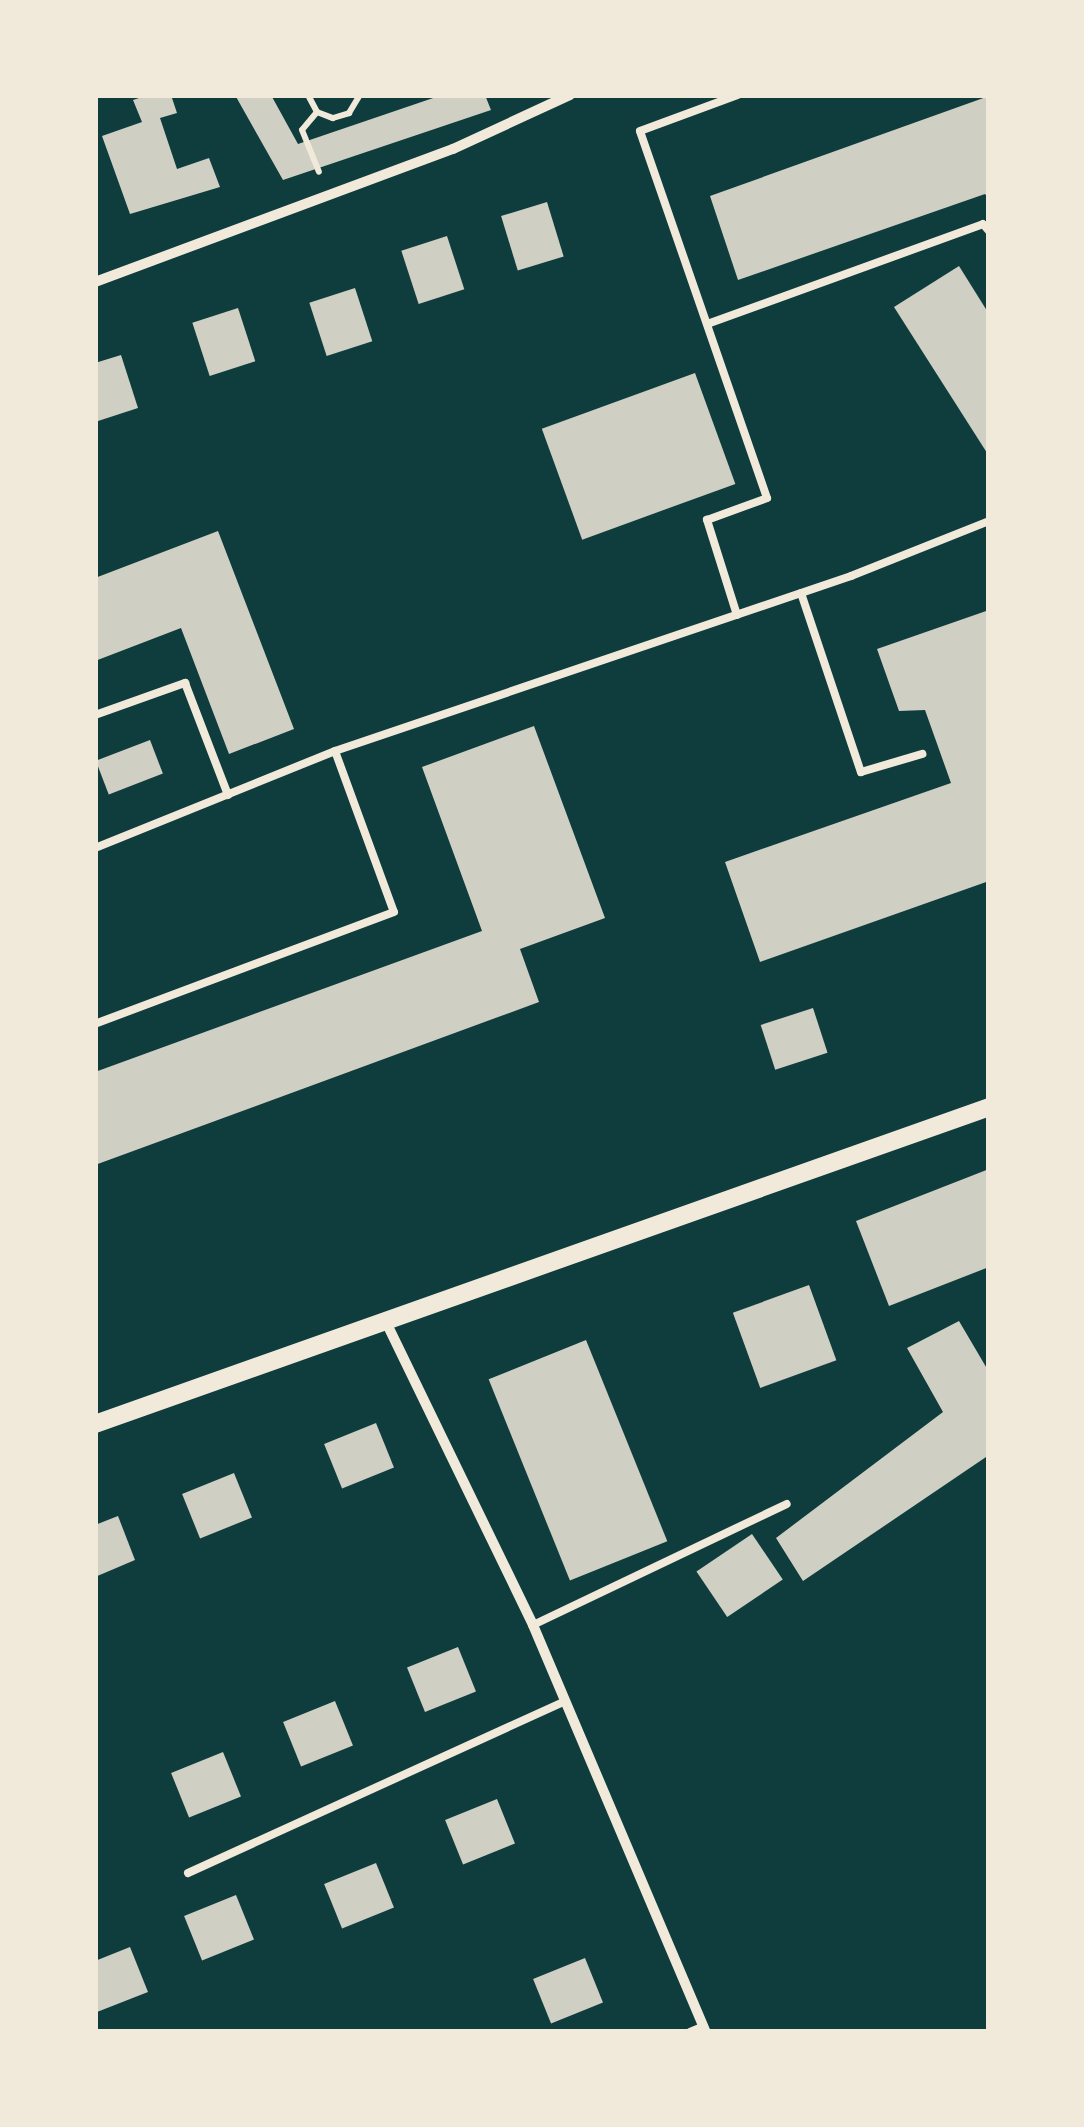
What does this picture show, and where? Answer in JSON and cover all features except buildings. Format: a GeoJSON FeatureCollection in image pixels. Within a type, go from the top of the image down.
{"type":"FeatureCollection","features":[{"type":"Feature","properties":{"kind":"street"},"geometry":{"type":"LineString","coordinates":[[95,282],[453,149],[570,95]]}},
{"type":"Feature","properties":{"kind":"street"},"geometry":{"type":"LineString","coordinates":[[95,1424],[989,1107]]}},
{"type":"Feature","properties":{"kind":"street"},"geometry":{"type":"LineString","coordinates":[[386,1320],[533,1625],[705,2029]]}},
{"type":"Feature","properties":{"kind":"lane"},"geometry":{"type":"LineString","coordinates":[[737,615],[707,520],[767,498],[710,322],[640,130],[738,95]]}},
{"type":"Feature","properties":{"kind":"lane"},"geometry":{"type":"LineString","coordinates":[[710,322],[983,224],[989,231]]}},
{"type":"Feature","properties":{"kind":"lane"},"geometry":{"type":"LineString","coordinates":[[95,847],[335,752],[801,593],[989,521]]}},
{"type":"Feature","properties":{"kind":"lane"},"geometry":{"type":"LineString","coordinates":[[801,593],[862,772],[922,754]]}},
{"type":"Feature","properties":{"kind":"lane"},"geometry":{"type":"LineString","coordinates":[[95,716],[184,683],[228,795]]}},
{"type":"Feature","properties":{"kind":"lane"},"geometry":{"type":"LineString","coordinates":[[95,1024],[394,912],[335,752]]}},
{"type":"Feature","properties":{"kind":"lane"},"geometry":{"type":"LineString","coordinates":[[533,1625],[787,1504]]}},
{"type":"Feature","properties":{"kind":"lane"},"geometry":{"type":"LineString","coordinates":[[188,1873],[566,1702]]}},
{"type":"Feature","properties":{"kind":"lane"},"geometry":{"type":"LineString","coordinates":[[690,2032],[705,2029]]}},
{"type":"Feature","properties":{"kind":"path"},"geometry":{"type":"LineString","coordinates":[[308,95],[317,112]]}},
{"type":"Feature","properties":{"kind":"path"},"geometry":{"type":"LineString","coordinates":[[317,112],[342,117],[360,95]]}},
{"type":"Feature","properties":{"kind":"path"},"geometry":{"type":"LineString","coordinates":[[317,112],[302,130],[320,174]]}}]}
